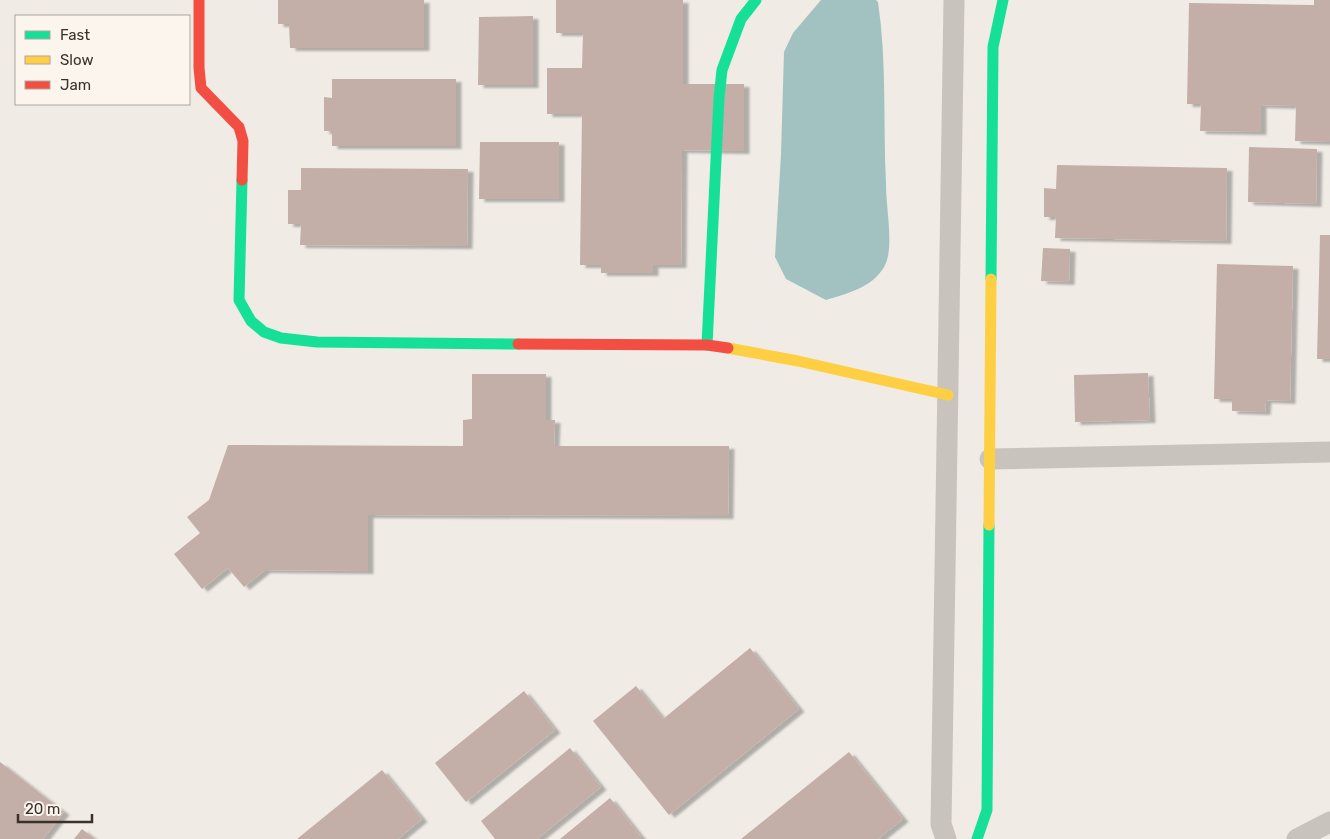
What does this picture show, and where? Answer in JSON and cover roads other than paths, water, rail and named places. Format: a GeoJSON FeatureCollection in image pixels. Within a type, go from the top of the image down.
{"type":"FeatureCollection","features":[{"type":"Feature","properties":{"kind":"street"},"geometry":{"type":"LineString","coordinates":[[200,0],[199,68],[201,88],[239,126],[243,141],[239,300],[251,321],[267,334],[293,340],[317,342],[707,344],[809,364],[948,395]]}},
{"type":"Feature","properties":{"kind":"street"},"geometry":{"type":"LineString","coordinates":[[707,344],[718,98],[722,70],[741,19],[756,0]]}},
{"type":"Feature","properties":{"kind":"street"},"geometry":{"type":"LineString","coordinates":[[946,839],[941,824],[954,0]]}},
{"type":"Feature","properties":{"kind":"street"},"geometry":{"type":"LineString","coordinates":[[977,839],[987,810],[994,47],[1003,0]]}},
{"type":"Feature","properties":{"kind":"street"},"geometry":{"type":"LineString","coordinates":[[990,459],[1330,452]]}},
{"type":"Feature","properties":{"kind":"street"},"geometry":{"type":"LineString","coordinates":[[1297,839],[1330,822]]}},
{"type":"Feature","properties":{"kind":"water"},"geometry":{"type":"Polygon","coordinates":[[[821,0],[876,0],[878,2],[883,47],[886,193],[889,239],[888,256],[883,269],[877,276],[857,290],[826,300],[786,279],[775,257],[784,52],[793,33],[821,0]]]}}]}
